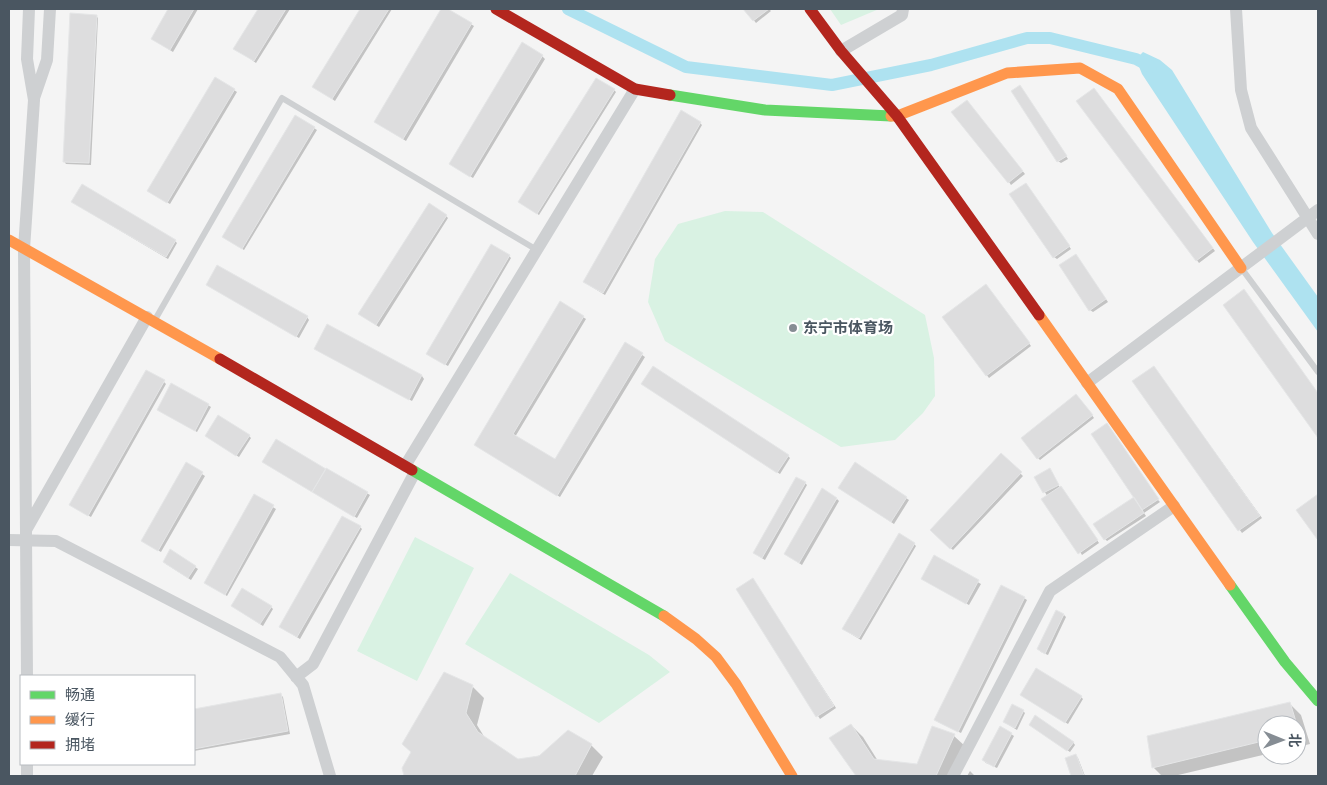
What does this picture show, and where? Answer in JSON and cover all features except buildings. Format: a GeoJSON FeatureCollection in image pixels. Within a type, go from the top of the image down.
{"type":"FeatureCollection","features":[{"type":"Feature","properties":{"kind":"main road"},"geometry":{"type":"LineString","coordinates":[[496,9],[635,89],[765,110],[897,116],[1007,73],[1080,68],[1118,89],[1242,268]]}},
{"type":"Feature","properties":{"kind":"main road"},"geometry":{"type":"LineString","coordinates":[[810,9],[843,54],[897,116],[1285,662],[1318,701]]}},
{"type":"Feature","properties":{"kind":"main road"},"geometry":{"type":"LineString","coordinates":[[9,240],[150,319],[665,616],[716,657],[736,684],[792,776]]}},
{"type":"Feature","properties":{"kind":"street"},"geometry":{"type":"LineString","coordinates":[[29,9],[26,59],[34,100]]}},
{"type":"Feature","properties":{"kind":"street"},"geometry":{"type":"LineString","coordinates":[[27,675],[24,249],[34,100],[47,60],[50,9]]}},
{"type":"Feature","properties":{"kind":"street"},"geometry":{"type":"LineString","coordinates":[[843,54],[902,15],[903,9]]}},
{"type":"Feature","properties":{"kind":"street"},"geometry":{"type":"LineString","coordinates":[[1236,9],[1241,90],[1251,128],[1318,234]]}},
{"type":"Feature","properties":{"kind":"street"},"geometry":{"type":"LineString","coordinates":[[296,677],[313,664],[410,469],[537,250],[635,89]]}},
{"type":"Feature","properties":{"kind":"street"},"geometry":{"type":"LineString","coordinates":[[1087,383],[1318,210]]}},
{"type":"Feature","properties":{"kind":"street"},"geometry":{"type":"LineString","coordinates":[[26,536],[150,319]]}},
{"type":"Feature","properties":{"kind":"street"},"geometry":{"type":"LineString","coordinates":[[953,776],[1050,590],[1174,506]]}},
{"type":"Feature","properties":{"kind":"street"},"geometry":{"type":"LineString","coordinates":[[9,540],[26,536],[56,541],[280,657],[302,684],[330,776]]}},
{"type":"Feature","properties":{"kind":"lane"},"geometry":{"type":"LineString","coordinates":[[150,319],[282,98],[537,250]]}},
{"type":"Feature","properties":{"kind":"lane"},"geometry":{"type":"LineString","coordinates":[[1242,268],[1318,372]]}},
{"type":"Feature","properties":{"kind":"green space"},"geometry":{"type":"Polygon","coordinates":[[[830,9],[879,9],[841,25],[830,9]]]}},
{"type":"Feature","properties":{"kind":"green space","name":"东宁市体育场"},"geometry":{"type":"Polygon","coordinates":[[[725,211],[763,212],[925,315],[934,358],[935,396],[923,413],[895,440],[841,447],[665,341],[648,302],[655,259],[678,224],[725,211]]]}},
{"type":"Feature","properties":{"kind":"green space"},"geometry":{"type":"Polygon","coordinates":[[[415,537],[474,568],[417,681],[357,651],[415,537]]]}},
{"type":"Feature","properties":{"kind":"green space"},"geometry":{"type":"Polygon","coordinates":[[[510,573],[649,655],[670,672],[599,723],[465,644],[510,573]]]}},
{"type":"Feature","properties":{"kind":"water"},"geometry":{"type":"Polygon","coordinates":[[[1143,52],[1160,60],[1172,70],[1272,233],[1318,297],[1318,332],[1253,242],[1142,74],[1136,59],[1143,52]]]}},
{"type":"Feature","properties":{"kind":"waterway"},"geometry":{"type":"LineString","coordinates":[[568,9],[686,67],[832,85],[931,65],[1027,38],[1050,38],[1136,59],[1151,67]]}},
{"type":"Feature","properties":{"kind":"traffic: fast"},"geometry":{"type":"LineString","coordinates":[[670,95],[765,110],[891,116]]}},
{"type":"Feature","properties":{"kind":"traffic: fast"},"geometry":{"type":"LineString","coordinates":[[412,470],[664,616]]}},
{"type":"Feature","properties":{"kind":"traffic: fast"},"geometry":{"type":"LineString","coordinates":[[1230,585],[1285,662],[1318,701]]}},
{"type":"Feature","properties":{"kind":"traffic: slow"},"geometry":{"type":"LineString","coordinates":[[891,116],[897,116],[1007,73],[1080,68],[1118,89],[1241,268]]}},
{"type":"Feature","properties":{"kind":"traffic: slow"},"geometry":{"type":"LineString","coordinates":[[9,240],[220,359]]}},
{"type":"Feature","properties":{"kind":"traffic: slow"},"geometry":{"type":"LineString","coordinates":[[1039,315],[1230,585]]}},
{"type":"Feature","properties":{"kind":"traffic: slow"},"geometry":{"type":"LineString","coordinates":[[664,616],[696,639],[716,657],[736,684],[792,776]]}},
{"type":"Feature","properties":{"kind":"traffic: jam"},"geometry":{"type":"LineString","coordinates":[[496,9],[635,89],[670,95]]}},
{"type":"Feature","properties":{"kind":"traffic: jam"},"geometry":{"type":"LineString","coordinates":[[810,9],[841,51],[897,116],[1039,315]]}},
{"type":"Feature","properties":{"kind":"traffic: jam"},"geometry":{"type":"LineString","coordinates":[[220,359],[412,470]]}},
{"type":"Feature","properties":{"kind":"place","name":"东宁市体育场"},"geometry":{"type":"Point","coordinates":[793,328]}}]}
